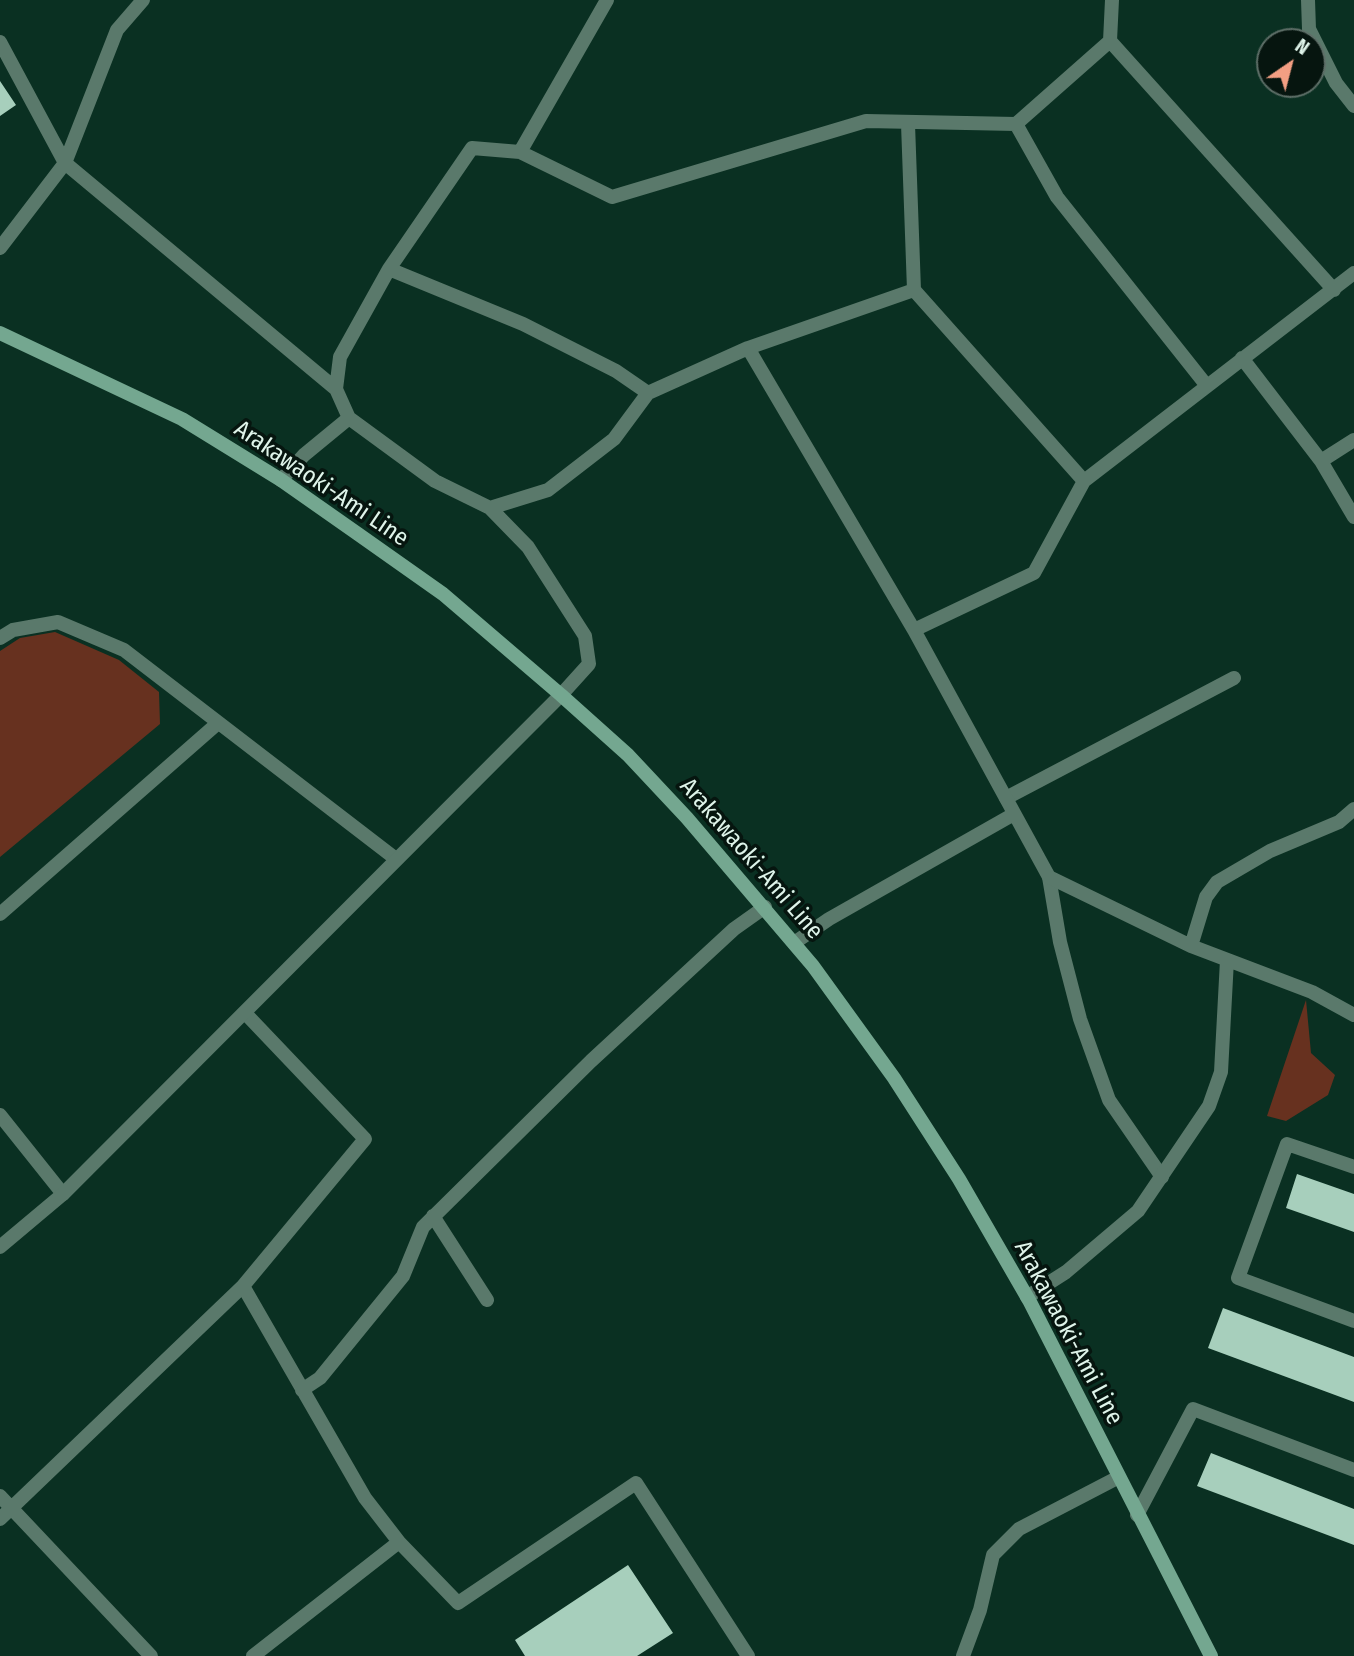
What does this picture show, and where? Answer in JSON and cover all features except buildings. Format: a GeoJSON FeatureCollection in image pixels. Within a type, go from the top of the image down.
{"type":"FeatureCollection","features":[{"type":"Feature","properties":{"kind":"main road","name":"Arakawaoki-Ami Line"},"geometry":{"type":"LineString","coordinates":[[0,332],[182,419],[281,480],[443,594],[628,755],[765,907],[894,1078],[959,1179],[1027,1297],[1211,1656]]}},
{"type":"Feature","properties":{"kind":"street"},"geometry":{"type":"LineString","coordinates":[[0,247],[65,163],[117,30],[143,0]]}},
{"type":"Feature","properties":{"kind":"street"},"geometry":{"type":"LineString","coordinates":[[520,152],[607,0]]}},
{"type":"Feature","properties":{"kind":"street"},"geometry":{"type":"LineString","coordinates":[[1112,0],[1110,41],[1334,290]]}},
{"type":"Feature","properties":{"kind":"street"},"geometry":{"type":"LineString","coordinates":[[1308,0],[1309,29],[1336,83],[1354,106]]}},
{"type":"Feature","properties":{"kind":"street"},"geometry":{"type":"LineString","coordinates":[[336,389],[340,357],[389,269],[472,148],[520,152],[612,197],[866,121],[908,124],[1016,124],[1110,41]]}},
{"type":"Feature","properties":{"kind":"street"},"geometry":{"type":"LineString","coordinates":[[0,42],[65,163],[336,389],[349,418],[435,481],[490,508],[528,547],[585,636],[589,664],[64,1194],[0,1247]]}},
{"type":"Feature","properties":{"kind":"street"},"geometry":{"type":"LineString","coordinates":[[908,124],[914,290],[1084,481]]}},
{"type":"Feature","properties":{"kind":"street"},"geometry":{"type":"LineString","coordinates":[[1016,124],[1057,197],[1207,386]]}},
{"type":"Feature","properties":{"kind":"street"},"geometry":{"type":"LineString","coordinates":[[389,269],[523,324],[617,371],[648,393]]}},
{"type":"Feature","properties":{"kind":"street"},"geometry":{"type":"LineString","coordinates":[[914,630],[1034,573],[1084,481],[1354,273]]}},
{"type":"Feature","properties":{"kind":"street"},"geometry":{"type":"LineString","coordinates":[[490,508],[548,490],[614,439],[648,393],[748,348],[914,290]]}},
{"type":"Feature","properties":{"kind":"street"},"geometry":{"type":"LineString","coordinates":[[748,348],[914,630],[1049,877],[1060,942],[1077,1006],[1109,1100],[1162,1177]]}},
{"type":"Feature","properties":{"kind":"street"},"geometry":{"type":"LineString","coordinates":[[1242,358],[1321,461],[1354,517]]}},
{"type":"Feature","properties":{"kind":"street"},"geometry":{"type":"LineString","coordinates":[[281,480],[304,455],[349,418]]}},
{"type":"Feature","properties":{"kind":"street"},"geometry":{"type":"LineString","coordinates":[[1321,461],[1354,440]]}},
{"type":"Feature","properties":{"kind":"street"},"geometry":{"type":"LineString","coordinates":[[0,638],[13,630],[58,622],[124,650],[396,859]]}},
{"type":"Feature","properties":{"kind":"street"},"geometry":{"type":"LineString","coordinates":[[1006,798],[1234,678]]}},
{"type":"Feature","properties":{"kind":"street"},"geometry":{"type":"LineString","coordinates":[[0,914],[218,723]]}},
{"type":"Feature","properties":{"kind":"street"},"geometry":{"type":"LineString","coordinates":[[1191,946],[1206,897],[1217,882],[1270,851],[1339,822],[1354,809]]}},
{"type":"Feature","properties":{"kind":"street"},"geometry":{"type":"LineString","coordinates":[[794,943],[829,919],[1014,814]]}},
{"type":"Feature","properties":{"kind":"street"},"geometry":{"type":"LineString","coordinates":[[1049,877],[1191,946],[1312,992],[1354,1015]]}},
{"type":"Feature","properties":{"kind":"street"},"geometry":{"type":"LineString","coordinates":[[302,1390],[320,1378],[403,1276],[423,1227],[433,1216],[591,1061],[734,929],[765,907]]}},
{"type":"Feature","properties":{"kind":"street"},"geometry":{"type":"LineString","coordinates":[[1027,1297],[1066,1272],[1138,1212],[1209,1106],[1222,1072],[1227,960]]}},
{"type":"Feature","properties":{"kind":"street"},"geometry":{"type":"LineString","coordinates":[[0,1519],[243,1286],[365,1139],[245,1013]]}},
{"type":"Feature","properties":{"kind":"street"},"geometry":{"type":"LineString","coordinates":[[0,1115],[64,1194]]}},
{"type":"Feature","properties":{"kind":"street"},"geometry":{"type":"LineString","coordinates":[[1354,1167],[1287,1144],[1237,1278],[1354,1321]]}},
{"type":"Feature","properties":{"kind":"street"},"geometry":{"type":"LineString","coordinates":[[433,1216],[488,1300]]}},
{"type":"Feature","properties":{"kind":"street"},"geometry":{"type":"LineString","coordinates":[[243,1286],[365,1498],[399,1542],[458,1603],[636,1483],[748,1656]]}},
{"type":"Feature","properties":{"kind":"street"},"geometry":{"type":"LineString","coordinates":[[1137,1515],[1193,1409],[1354,1470]]}},
{"type":"Feature","properties":{"kind":"street"},"geometry":{"type":"LineString","coordinates":[[962,1656],[980,1610],[993,1555],[1019,1529],[1118,1478]]}},
{"type":"Feature","properties":{"kind":"street"},"geometry":{"type":"LineString","coordinates":[[0,1496],[151,1656]]}},
{"type":"Feature","properties":{"kind":"street"},"geometry":{"type":"LineString","coordinates":[[253,1656],[399,1542]]}},
{"type":"Feature","properties":{"kind":"shaded area"},"geometry":{"type":"Polygon","coordinates":[[[55,632],[119,660],[159,692],[160,724],[0,857],[0,651],[20,638],[55,632]]]}},
{"type":"Feature","properties":{"kind":"shaded area"},"geometry":{"type":"Polygon","coordinates":[[[1306,1000],[1311,1053],[1335,1075],[1328,1095],[1286,1121],[1267,1116],[1306,1000]]]}}]}
